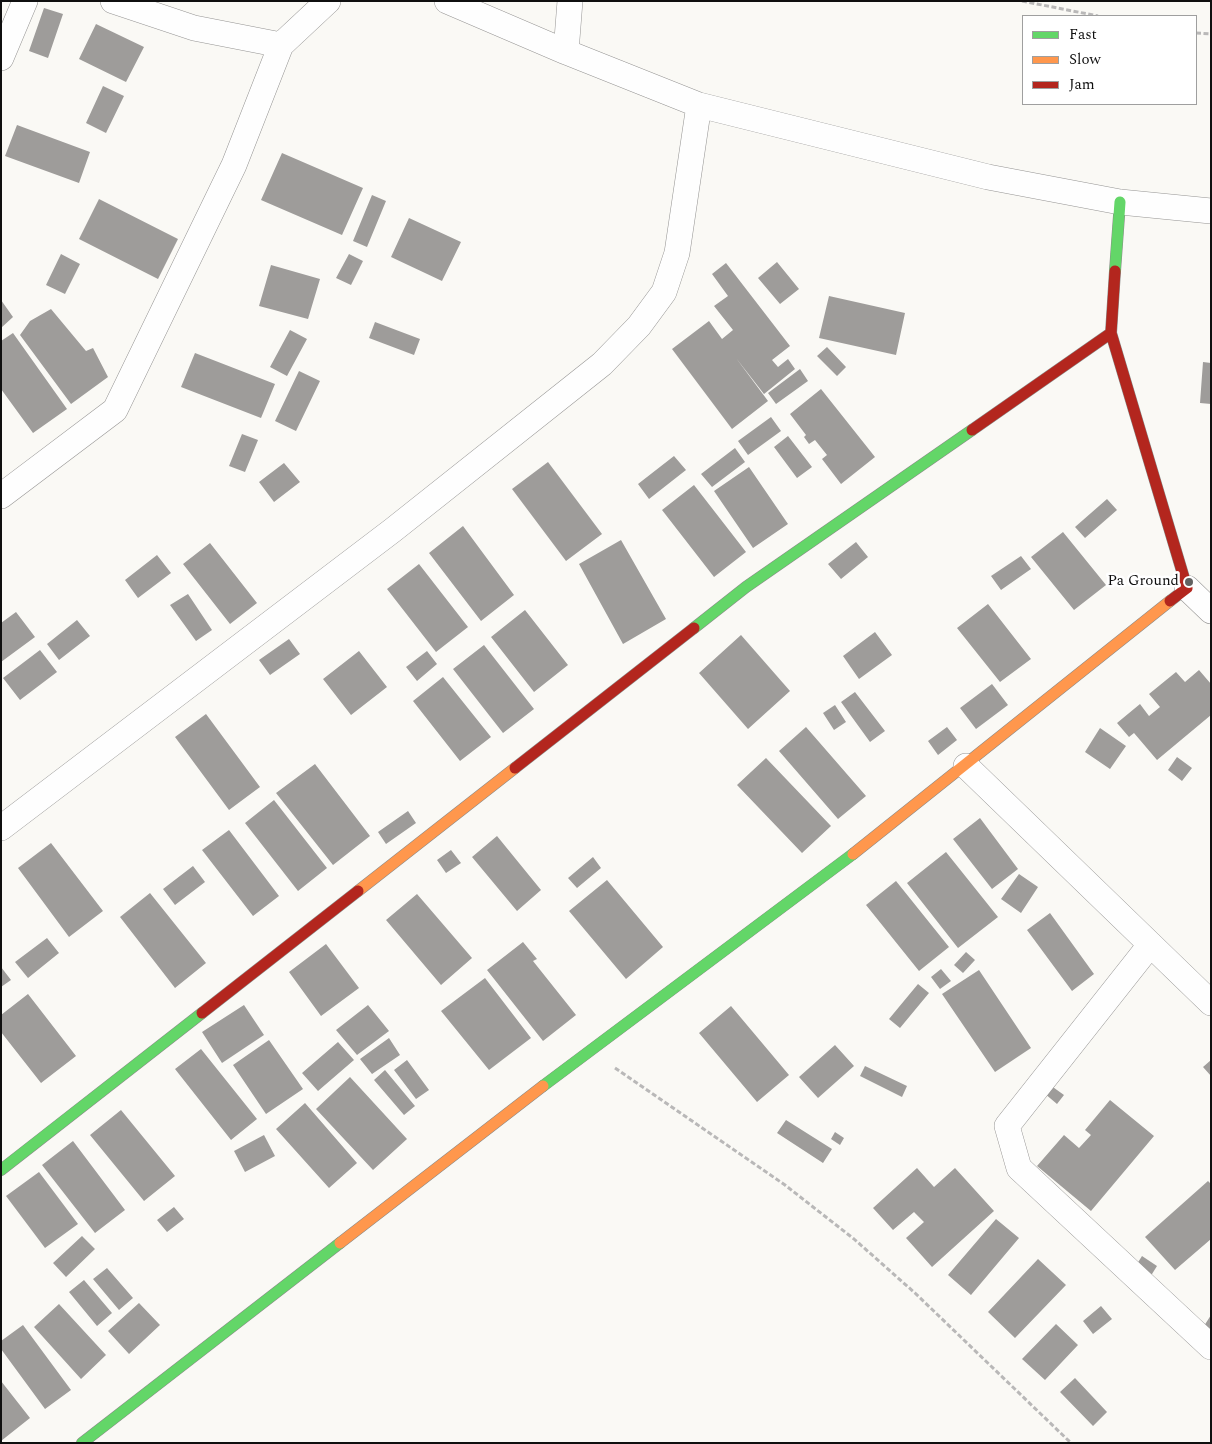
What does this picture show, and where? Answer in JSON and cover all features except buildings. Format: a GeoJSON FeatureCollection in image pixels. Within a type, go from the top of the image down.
{"type":"FeatureCollection","features":[{"type":"Feature","properties":{"kind":"street"},"geometry":{"type":"LineString","coordinates":[[1,58],[25,1]]}},
{"type":"Feature","properties":{"kind":"street"},"geometry":{"type":"LineString","coordinates":[[114,1],[194,28],[281,45]]}},
{"type":"Feature","properties":{"kind":"street"},"geometry":{"type":"LineString","coordinates":[[1,496],[115,410],[234,165],[281,45],[328,1]]}},
{"type":"Feature","properties":{"kind":"street"},"geometry":{"type":"LineString","coordinates":[[447,1],[566,52],[699,105],[988,177],[1120,202],[1211,211]]}},
{"type":"Feature","properties":{"kind":"street"},"geometry":{"type":"LineString","coordinates":[[566,52],[570,1]]}},
{"type":"Feature","properties":{"kind":"street"},"geometry":{"type":"LineString","coordinates":[[1,828],[393,530],[602,364],[639,326],[664,292],[677,253],[699,105]]}},
{"type":"Feature","properties":{"kind":"street"},"geometry":{"type":"LineString","coordinates":[[1120,202],[1111,332],[1187,588],[1211,611]]}},
{"type":"Feature","properties":{"kind":"street"},"geometry":{"type":"LineString","coordinates":[[1,1170],[746,587],[1111,332]]}},
{"type":"Feature","properties":{"kind":"street"},"geometry":{"type":"LineString","coordinates":[[82,1443],[590,1050],[798,897],[966,766],[1187,588]]}},
{"type":"Feature","properties":{"kind":"street"},"geometry":{"type":"LineString","coordinates":[[966,766],[1211,1003]]}},
{"type":"Feature","properties":{"kind":"street"},"geometry":{"type":"LineString","coordinates":[[1150,945],[1007,1126],[1020,1168],[1211,1347]]}},
{"type":"Feature","properties":{"kind":"path"},"geometry":{"type":"LineString","coordinates":[[1022,1],[1093,15]]}},
{"type":"Feature","properties":{"kind":"path"},"geometry":{"type":"LineString","coordinates":[[1197,33],[1211,34]]}},
{"type":"Feature","properties":{"kind":"path"},"geometry":{"type":"LineString","coordinates":[[590,1050],[785,1185],[854,1239],[915,1293],[1071,1443]]}},
{"type":"Feature","properties":{"kind":"traffic: fast"},"geometry":{"type":"LineString","coordinates":[[1115,271],[1120,202]]}},
{"type":"Feature","properties":{"kind":"traffic: fast"},"geometry":{"type":"LineString","coordinates":[[694,628],[746,587],[972,430]]}},
{"type":"Feature","properties":{"kind":"traffic: fast"},"geometry":{"type":"LineString","coordinates":[[543,1086],[853,854]]}},
{"type":"Feature","properties":{"kind":"traffic: fast"},"geometry":{"type":"LineString","coordinates":[[1,1170],[202,1013]]}},
{"type":"Feature","properties":{"kind":"traffic: fast"},"geometry":{"type":"LineString","coordinates":[[82,1443],[340,1243]]}},
{"type":"Feature","properties":{"kind":"traffic: slow"},"geometry":{"type":"LineString","coordinates":[[853,854],[1170,601]]}},
{"type":"Feature","properties":{"kind":"traffic: slow"},"geometry":{"type":"LineString","coordinates":[[358,891],[515,768]]}},
{"type":"Feature","properties":{"kind":"traffic: slow"},"geometry":{"type":"LineString","coordinates":[[340,1243],[543,1086]]}},
{"type":"Feature","properties":{"kind":"traffic: jam"},"geometry":{"type":"LineString","coordinates":[[1115,271],[1111,333],[1187,588],[1170,601]]}},
{"type":"Feature","properties":{"kind":"traffic: jam"},"geometry":{"type":"LineString","coordinates":[[972,430],[1111,333]]}},
{"type":"Feature","properties":{"kind":"traffic: jam"},"geometry":{"type":"LineString","coordinates":[[515,768],[694,628]]}},
{"type":"Feature","properties":{"kind":"traffic: jam"},"geometry":{"type":"LineString","coordinates":[[202,1013],[358,891]]}},
{"type":"Feature","properties":{"kind":"place","name":"Pa Ground"},"geometry":{"type":"Point","coordinates":[1189,582]}}]}
